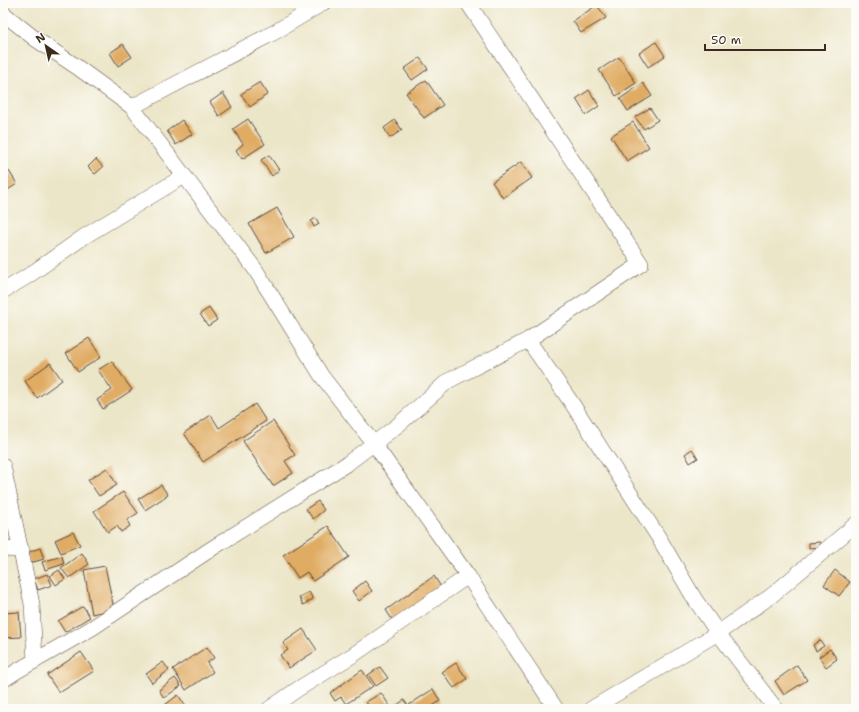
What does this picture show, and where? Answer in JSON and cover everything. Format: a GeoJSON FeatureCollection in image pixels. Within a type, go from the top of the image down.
{"type":"FeatureCollection","features":[{"type":"Feature","properties":{"kind":"street"},"geometry":{"type":"LineString","coordinates":[[132,107],[275,32],[323,3]]}},
{"type":"Feature","properties":{"kind":"street"},"geometry":{"type":"LineString","coordinates":[[3,680],[92,628],[218,545],[348,463],[374,444],[448,381],[528,340],[641,264],[468,3]]}},
{"type":"Feature","properties":{"kind":"street"},"geometry":{"type":"LineString","coordinates":[[3,13],[34,38],[78,67],[132,107],[254,269],[321,375],[374,444],[468,576],[556,709]]}},
{"type":"Feature","properties":{"kind":"street"},"geometry":{"type":"LineString","coordinates":[[3,291],[28,276],[85,236],[184,176]]}},
{"type":"Feature","properties":{"kind":"street"},"geometry":{"type":"LineString","coordinates":[[528,340],[571,402],[659,538],[690,592],[718,633],[776,709]]}},
{"type":"Feature","properties":{"kind":"street"},"geometry":{"type":"LineString","coordinates":[[3,466],[22,550],[32,604],[35,661]]}},
{"type":"Feature","properties":{"kind":"street"},"geometry":{"type":"LineString","coordinates":[[591,709],[718,633],[771,596],[856,524]]}},
{"type":"Feature","properties":{"kind":"street"},"geometry":{"type":"LineString","coordinates":[[3,549],[22,550]]}},
{"type":"Feature","properties":{"kind":"street"},"geometry":{"type":"LineString","coordinates":[[269,709],[353,655],[468,576]]}},
{"type":"Feature","properties":{"kind":"building"},"geometry":{"type":"Polygon","coordinates":[[[597,5],[606,18],[581,33],[573,21],[597,5]]]}},
{"type":"Feature","properties":{"kind":"building"},"geometry":{"type":"Polygon","coordinates":[[[656,42],[665,56],[648,67],[639,53],[656,42]]]}},
{"type":"Feature","properties":{"kind":"building"},"geometry":{"type":"Polygon","coordinates":[[[123,44],[132,57],[118,66],[110,53],[123,44]]]}},
{"type":"Feature","properties":{"kind":"building"},"geometry":{"type":"Polygon","coordinates":[[[619,57],[636,83],[616,96],[599,70],[619,57]]]}},
{"type":"Feature","properties":{"kind":"building"},"geometry":{"type":"Polygon","coordinates":[[[420,58],[428,69],[412,80],[404,69],[420,58]]]}},
{"type":"Feature","properties":{"kind":"building"},"geometry":{"type":"Polygon","coordinates":[[[426,80],[443,105],[424,118],[406,93],[426,80]]]}},
{"type":"Feature","properties":{"kind":"building"},"geometry":{"type":"Polygon","coordinates":[[[260,82],[268,94],[250,107],[241,94],[260,82]]]}},
{"type":"Feature","properties":{"kind":"building"},"geometry":{"type":"Polygon","coordinates":[[[643,83],[652,96],[628,111],[620,99],[643,83]]]}},
{"type":"Feature","properties":{"kind":"building"},"geometry":{"type":"Polygon","coordinates":[[[589,90],[599,106],[586,115],[576,99],[589,90]]]}},
{"type":"Feature","properties":{"kind":"building"},"geometry":{"type":"Polygon","coordinates":[[[223,93],[232,107],[219,116],[210,102],[223,93]]]}},
{"type":"Feature","properties":{"kind":"building"},"geometry":{"type":"Polygon","coordinates":[[[650,108],[658,120],[644,129],[635,117],[650,108]]]}},
{"type":"Feature","properties":{"kind":"building"},"geometry":{"type":"Polygon","coordinates":[[[248,119],[265,144],[242,159],[236,150],[243,144],[233,129],[248,119]]]}},
{"type":"Feature","properties":{"kind":"building"},"geometry":{"type":"Polygon","coordinates":[[[182,120],[192,134],[176,145],[167,131],[182,120]]]}},
{"type":"Feature","properties":{"kind":"building"},"geometry":{"type":"Polygon","coordinates":[[[395,120],[402,130],[390,138],[384,128],[395,120]]]}},
{"type":"Feature","properties":{"kind":"building"},"geometry":{"type":"Polygon","coordinates":[[[633,122],[649,147],[627,161],[611,136],[633,122]]]}},
{"type":"Feature","properties":{"kind":"building"},"geometry":{"type":"Polygon","coordinates":[[[269,155],[279,170],[272,176],[261,160],[269,155]]]}},
{"type":"Feature","properties":{"kind":"building"},"geometry":{"type":"Polygon","coordinates":[[[96,159],[103,167],[95,174],[88,167],[96,159]]]}},
{"type":"Feature","properties":{"kind":"building"},"geometry":{"type":"Polygon","coordinates":[[[521,162],[532,178],[503,198],[492,182],[521,162]]]}},
{"type":"Feature","properties":{"kind":"building"},"geometry":{"type":"Polygon","coordinates":[[[9,171],[17,184],[3,193],[3,175],[9,171]]]}},
{"type":"Feature","properties":{"kind":"building"},"geometry":{"type":"Polygon","coordinates":[[[277,208],[294,237],[266,253],[249,224],[277,208]]]}},
{"type":"Feature","properties":{"kind":"building"},"geometry":{"type":"Polygon","coordinates":[[[316,218],[319,224],[314,227],[311,221],[316,218]]]}},
{"type":"Feature","properties":{"kind":"building"},"geometry":{"type":"Polygon","coordinates":[[[209,308],[217,320],[208,326],[200,314],[209,308]]]}},
{"type":"Feature","properties":{"kind":"building"},"geometry":{"type":"Polygon","coordinates":[[[89,338],[101,357],[78,372],[66,353],[89,338]]]}},
{"type":"Feature","properties":{"kind":"building"},"geometry":{"type":"Polygon","coordinates":[[[112,361],[132,390],[103,409],[97,400],[112,390],[98,370],[112,361]]]}},
{"type":"Feature","properties":{"kind":"building"},"geometry":{"type":"Polygon","coordinates":[[[50,363],[62,380],[37,398],[25,381],[50,363]]]}},
{"type":"Feature","properties":{"kind":"building"},"geometry":{"type":"Polygon","coordinates":[[[255,404],[266,421],[203,462],[184,433],[211,415],[219,428],[255,404]]]}},
{"type":"Feature","properties":{"kind":"building"},"geometry":{"type":"Polygon","coordinates":[[[273,421],[295,455],[285,461],[293,473],[273,486],[243,441],[273,421]]]}},
{"type":"Feature","properties":{"kind":"building"},"geometry":{"type":"Polygon","coordinates":[[[692,449],[698,458],[690,463],[685,454],[692,449]]]}},
{"type":"Feature","properties":{"kind":"building"},"geometry":{"type":"Polygon","coordinates":[[[107,468],[117,485],[99,496],[88,480],[107,468]]]}},
{"type":"Feature","properties":{"kind":"building"},"geometry":{"type":"Polygon","coordinates":[[[161,485],[168,495],[145,510],[138,499],[161,485]]]}},
{"type":"Feature","properties":{"kind":"building"},"geometry":{"type":"Polygon","coordinates":[[[123,492],[138,513],[127,520],[130,526],[121,532],[117,526],[108,532],[94,511],[123,492]]]}},
{"type":"Feature","properties":{"kind":"building"},"geometry":{"type":"Polygon","coordinates":[[[318,501],[324,510],[313,519],[306,509],[318,501]]]}},
{"type":"Feature","properties":{"kind":"building"},"geometry":{"type":"Polygon","coordinates":[[[328,526],[349,557],[313,581],[307,572],[298,578],[283,555],[328,526]]]}},
{"type":"Feature","properties":{"kind":"building"},"geometry":{"type":"Polygon","coordinates":[[[73,532],[80,545],[61,553],[55,540],[73,532]]]}},
{"type":"Feature","properties":{"kind":"building"},"geometry":{"type":"Polygon","coordinates":[[[820,542],[820,547],[809,548],[809,543],[820,542]]]}},
{"type":"Feature","properties":{"kind":"building"},"geometry":{"type":"Polygon","coordinates":[[[40,548],[44,559],[30,563],[26,553],[40,548]]]}},
{"type":"Feature","properties":{"kind":"building"},"geometry":{"type":"Polygon","coordinates":[[[82,553],[89,564],[69,578],[61,568],[82,553]]]}},
{"type":"Feature","properties":{"kind":"building"},"geometry":{"type":"Polygon","coordinates":[[[62,556],[64,564],[45,570],[42,562],[62,556]]]}},
{"type":"Feature","properties":{"kind":"building"},"geometry":{"type":"Polygon","coordinates":[[[105,566],[114,609],[92,614],[84,570],[105,566]]]}},
{"type":"Feature","properties":{"kind":"building"},"geometry":{"type":"Polygon","coordinates":[[[59,570],[65,579],[56,585],[50,576],[59,570]]]}},
{"type":"Feature","properties":{"kind":"building"},"geometry":{"type":"Polygon","coordinates":[[[835,570],[850,582],[839,596],[824,585],[835,570]]]}},
{"type":"Feature","properties":{"kind":"building"},"geometry":{"type":"Polygon","coordinates":[[[47,574],[52,585],[38,590],[34,579],[47,574]]]}},
{"type":"Feature","properties":{"kind":"building"},"geometry":{"type":"Polygon","coordinates":[[[434,576],[441,587],[393,621],[386,610],[434,576]]]}},
{"type":"Feature","properties":{"kind":"building"},"geometry":{"type":"Polygon","coordinates":[[[365,581],[372,591],[359,601],[352,591],[365,581]]]}},
{"type":"Feature","properties":{"kind":"building"},"geometry":{"type":"Polygon","coordinates":[[[309,592],[313,599],[303,605],[299,597],[309,592]]]}},
{"type":"Feature","properties":{"kind":"building"},"geometry":{"type":"Polygon","coordinates":[[[83,606],[90,617],[65,632],[58,621],[83,606]]]}},
{"type":"Feature","properties":{"kind":"building"},"geometry":{"type":"Polygon","coordinates":[[[19,612],[21,637],[3,638],[3,613],[19,612]]]}},
{"type":"Feature","properties":{"kind":"building"},"geometry":{"type":"Polygon","coordinates":[[[303,629],[317,650],[289,668],[280,655],[288,650],[283,643],[303,629]]]}},
{"type":"Feature","properties":{"kind":"building"},"geometry":{"type":"Polygon","coordinates":[[[820,640],[824,646],[816,651],[813,645],[820,640]]]}},
{"type":"Feature","properties":{"kind":"building"},"geometry":{"type":"Polygon","coordinates":[[[207,647],[214,658],[207,663],[213,672],[186,690],[173,669],[207,647]]]}},
{"type":"Feature","properties":{"kind":"building"},"geometry":{"type":"Polygon","coordinates":[[[830,649],[837,659],[826,667],[819,657],[830,649]]]}},
{"type":"Feature","properties":{"kind":"building"},"geometry":{"type":"Polygon","coordinates":[[[81,652],[94,671],[59,693],[47,675],[81,652]]]}},
{"type":"Feature","properties":{"kind":"building"},"geometry":{"type":"Polygon","coordinates":[[[163,662],[169,670],[152,683],[146,674],[163,662]]]}},
{"type":"Feature","properties":{"kind":"building"},"geometry":{"type":"Polygon","coordinates":[[[456,663],[467,679],[454,688],[442,672],[456,663]]]}},
{"type":"Feature","properties":{"kind":"building"},"geometry":{"type":"Polygon","coordinates":[[[797,665],[807,680],[784,695],[775,681],[797,665]]]}},
{"type":"Feature","properties":{"kind":"building"},"geometry":{"type":"Polygon","coordinates":[[[380,667],[388,678],[376,686],[368,675],[380,667]]]}},
{"type":"Feature","properties":{"kind":"building"},"geometry":{"type":"Polygon","coordinates":[[[362,670],[373,686],[346,704],[341,697],[335,701],[330,693],[362,670]]]}},
{"type":"Feature","properties":{"kind":"building"},"geometry":{"type":"Polygon","coordinates":[[[175,678],[181,686],[164,698],[159,690],[175,678]]]}},
{"type":"Feature","properties":{"kind":"building"},"geometry":{"type":"Polygon","coordinates":[[[433,689],[440,701],[428,709],[412,709],[409,705],[433,689]]]}},
{"type":"Feature","properties":{"kind":"building"},"geometry":{"type":"Polygon","coordinates":[[[381,693],[392,709],[371,709],[366,702],[381,693]]]}},
{"type":"Feature","properties":{"kind":"building"},"geometry":{"type":"Polygon","coordinates":[[[178,695],[188,709],[168,709],[165,705],[178,695]]]}},
{"type":"Feature","properties":{"kind":"building"},"geometry":{"type":"Polygon","coordinates":[[[404,700],[410,709],[393,708],[404,700]]]}}]}
